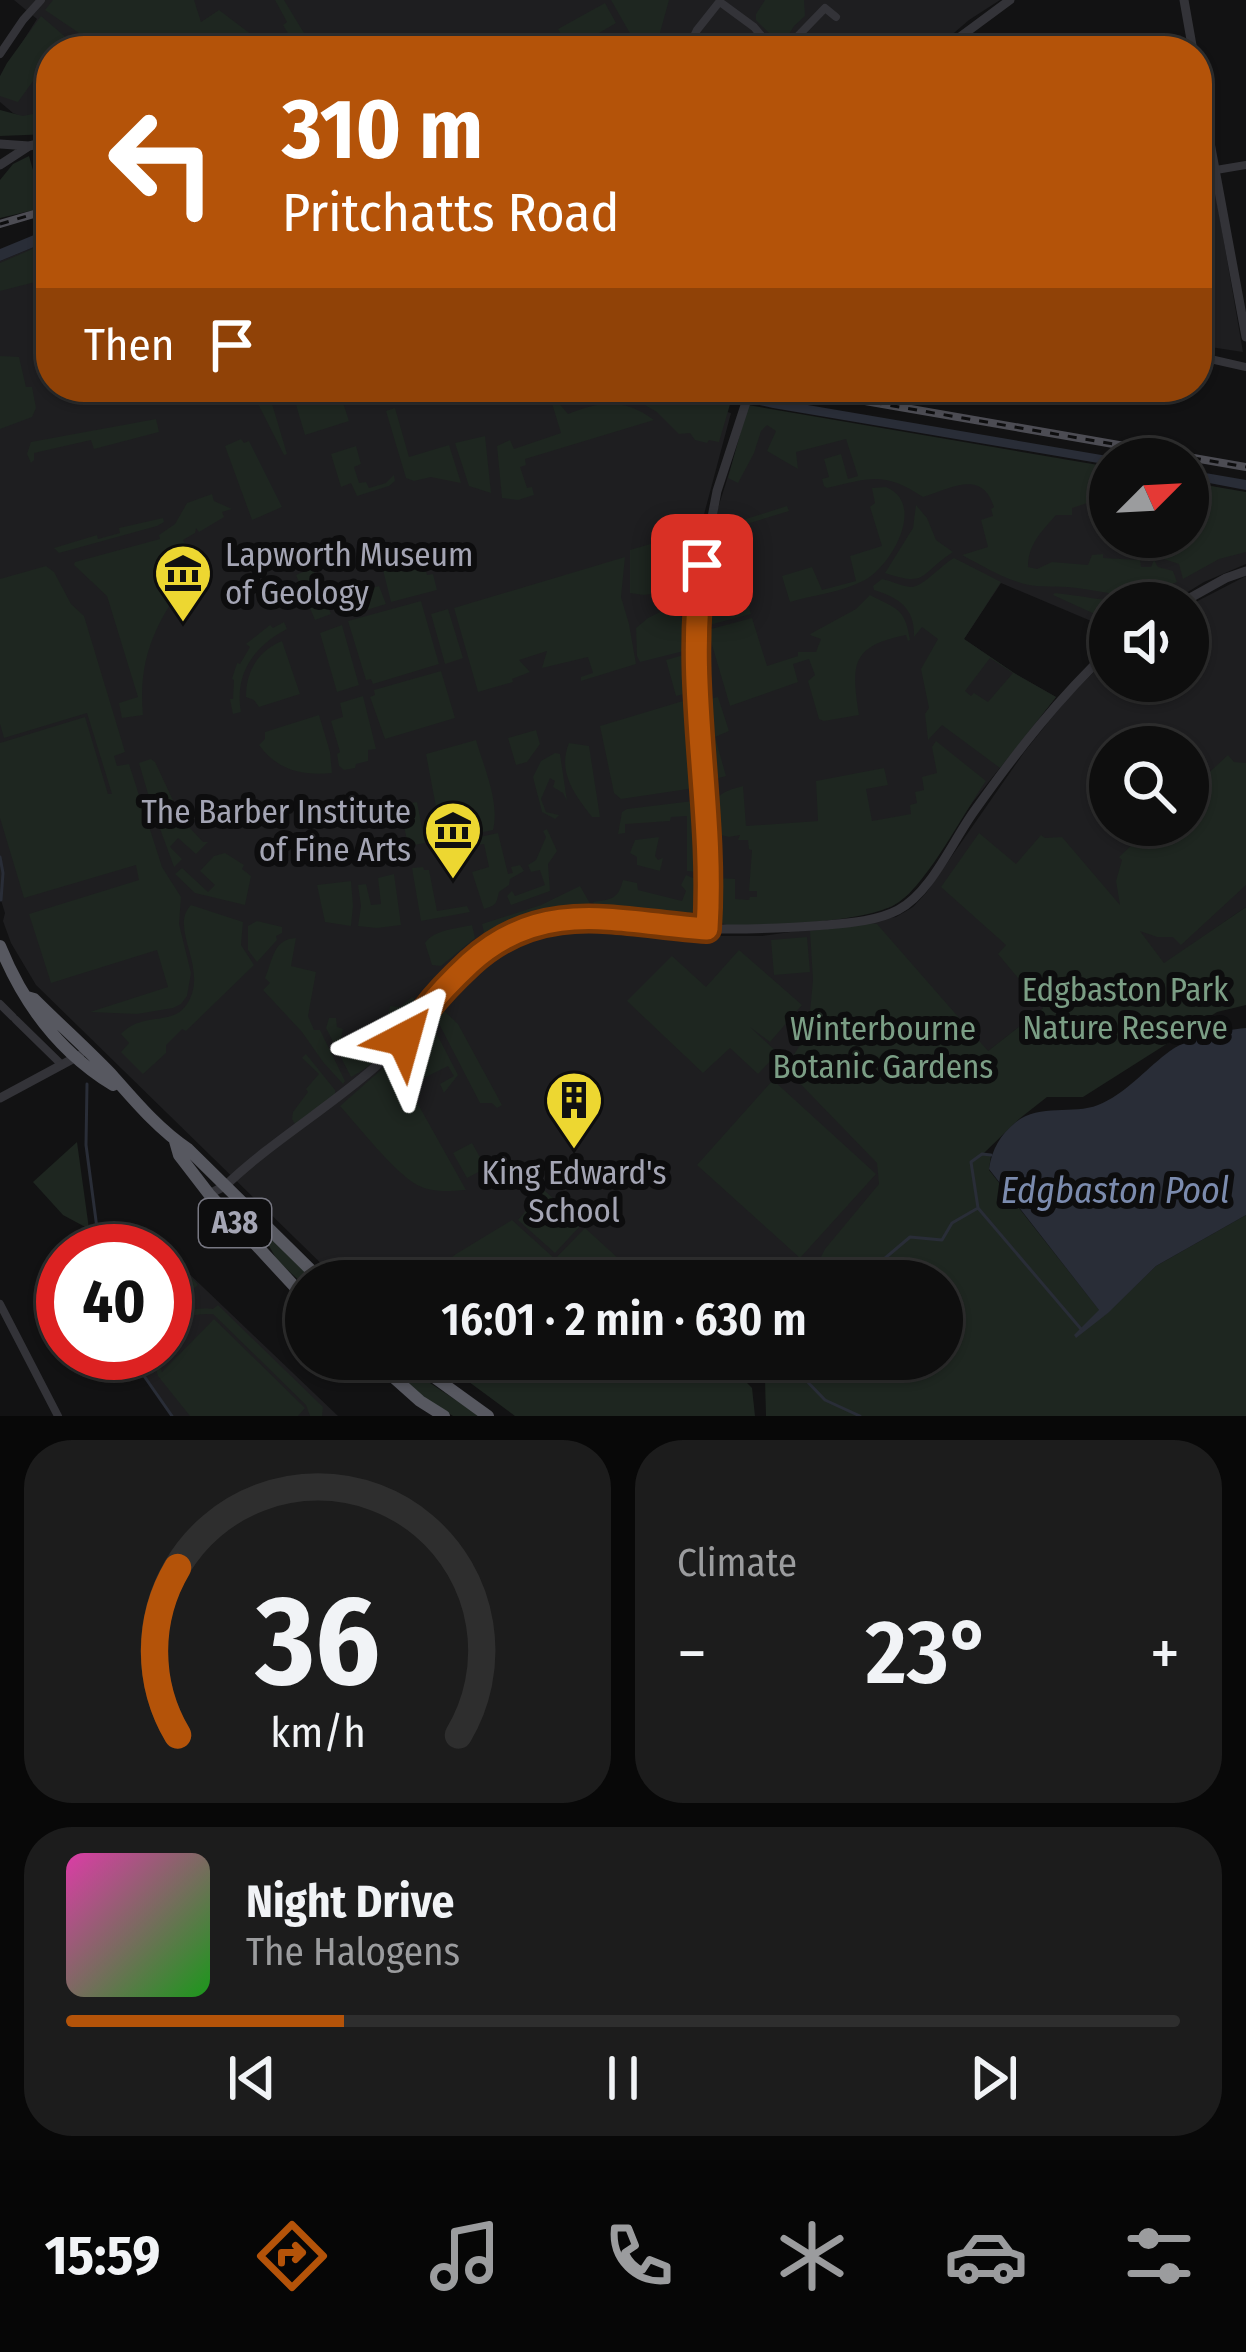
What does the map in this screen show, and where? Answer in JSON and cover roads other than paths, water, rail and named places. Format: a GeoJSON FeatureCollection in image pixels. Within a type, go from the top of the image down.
{"type":"FeatureCollection","features":[{"type":"Feature","properties":{"kind":"highway","name":"A38"},"geometry":{"type":"LineString","coordinates":[[0,946],[14,981],[27,997],[301,1260]]}},
{"type":"Feature","properties":{"kind":"highway","name":"A38"},"geometry":{"type":"LineString","coordinates":[[175,1141],[179,1156],[209,1194],[285,1277]]}},
{"type":"Feature","properties":{"kind":"highway"},"geometry":{"type":"LineString","coordinates":[[225,1186],[221,1198],[267,1249],[277,1269]]}},
{"type":"Feature","properties":{"kind":"highway"},"geometry":{"type":"LineString","coordinates":[[396,1380],[444,1416]]}},
{"type":"Feature","properties":{"kind":"highway"},"geometry":{"type":"LineString","coordinates":[[438,1380],[488,1416]]}},
{"type":"Feature","properties":{"kind":"street"},"geometry":{"type":"LineString","coordinates":[[0,54],[41,0]]}},
{"type":"Feature","properties":{"kind":"street"},"geometry":{"type":"LineString","coordinates":[[961,36],[1010,0]]}},
{"type":"Feature","properties":{"kind":"street"},"geometry":{"type":"LineString","coordinates":[[1184,0],[1190,36]]}},
{"type":"Feature","properties":{"kind":"street"},"geometry":{"type":"LineString","coordinates":[[694,36],[720,1],[761,36]]}},
{"type":"Feature","properties":{"kind":"street"},"geometry":{"type":"LineString","coordinates":[[798,36],[825,8],[836,17]]}},
{"type":"Feature","properties":{"kind":"street"},"geometry":{"type":"LineString","coordinates":[[0,143],[36,144]]}},
{"type":"Feature","properties":{"kind":"street"},"geometry":{"type":"LineString","coordinates":[[0,165],[29,146]]}},
{"type":"Feature","properties":{"kind":"street"},"geometry":{"type":"LineString","coordinates":[[1212,149],[1246,337]]}},
{"type":"Feature","properties":{"kind":"street"},"geometry":{"type":"LineString","coordinates":[[1216,170],[1246,165]]}},
{"type":"Feature","properties":{"kind":"street"},"geometry":{"type":"LineString","coordinates":[[1212,359],[1246,367]]}},
{"type":"Feature","properties":{"kind":"street"},"geometry":{"type":"LineString","coordinates":[[707,929],[697,601],[717,491],[746,402]]}},
{"type":"Feature","properties":{"kind":"street"},"geometry":{"type":"LineString","coordinates":[[1209,587],[1246,571]]}},
{"type":"Feature","properties":{"kind":"street"},"geometry":{"type":"LineString","coordinates":[[209,1194],[379,1064],[473,961],[520,928],[585,919],[766,930],[850,923],[898,910],[928,882],[975,809],[1056,705],[1089,671]]}},
{"type":"Feature","properties":{"kind":"street"},"geometry":{"type":"LineString","coordinates":[[0,1004],[62,1065]]}},
{"type":"Feature","properties":{"kind":"street"},"geometry":{"type":"LineString","coordinates":[[0,1098],[82,1054]]}},
{"type":"Feature","properties":{"kind":"street"},"geometry":{"type":"LineString","coordinates":[[0,1304],[58,1416]]}},
{"type":"Feature","properties":{"kind":"water"},"geometry":{"type":"Polygon","coordinates":[[[36,234],[36,246],[0,261],[0,249],[36,234]]]}},
{"type":"Feature","properties":{"kind":"water"},"geometry":{"type":"Polygon","coordinates":[[[746,402],[790,402],[1089,453],[1089,461],[746,402]]]}},
{"type":"Feature","properties":{"kind":"water"},"geometry":{"type":"Polygon","coordinates":[[[1209,474],[1246,480],[1246,490],[1209,483],[1209,474]]]}},
{"type":"Feature","properties":{"kind":"water","name":"Edgbaston Pool"},"geometry":{"type":"Polygon","coordinates":[[[1246,1028],[1246,1215],[1156,1266],[1076,1338],[1099,1310],[989,1169],[998,1143],[1025,1116],[1098,1105],[1184,1043],[1246,1028]]]}},
{"type":"Feature","properties":{"kind":"waterway"},"geometry":{"type":"LineString","coordinates":[[0,857],[1,900]]}},
{"type":"Feature","properties":{"kind":"waterway"},"geometry":{"type":"LineString","coordinates":[[87,1084],[86,1145],[96,1224]]}},
{"type":"Feature","properties":{"kind":"waterway"},"geometry":{"type":"LineString","coordinates":[[883,1260],[910,1237],[942,1240],[952,1223],[978,1208],[971,1162],[982,1154],[991,1155]]}},
{"type":"Feature","properties":{"kind":"waterway"},"geometry":{"type":"LineString","coordinates":[[978,1208],[1081,1329]]}},
{"type":"Feature","properties":{"kind":"waterway"},"geometry":{"type":"LineString","coordinates":[[147,1380],[172,1416]]}},
{"type":"Feature","properties":{"kind":"waterway"},"geometry":{"type":"LineString","coordinates":[[806,1380],[825,1400],[860,1416]]}},
{"type":"Feature","properties":{"kind":"railway"},"geometry":{"type":"LineString","coordinates":[[0,224],[36,213]]}},
{"type":"Feature","properties":{"kind":"railway"},"geometry":{"type":"LineString","coordinates":[[871,402],[1246,467]]}},
{"type":"Feature","properties":{"kind":"place","name":"Lapworth Museum of Geology"},"geometry":{"type":"Point","coordinates":[183,624]}},
{"type":"Feature","properties":{"kind":"place","name":"The Barber Institute of Fine Arts"},"geometry":{"type":"Point","coordinates":[453,881]}},
{"type":"Feature","properties":{"kind":"place","name":"King Edward's School"},"geometry":{"type":"Point","coordinates":[574,1151]}},
{"type":"Feature","properties":{"kind":"park label","name":"Edgbaston Park Nature Reserve"},"geometry":{"type":"Point","coordinates":[1125,1008]}},
{"type":"Feature","properties":{"kind":"park label","name":"Winterbourne Botanic Gardens"},"geometry":{"type":"Point","coordinates":[883,1047]}}]}
